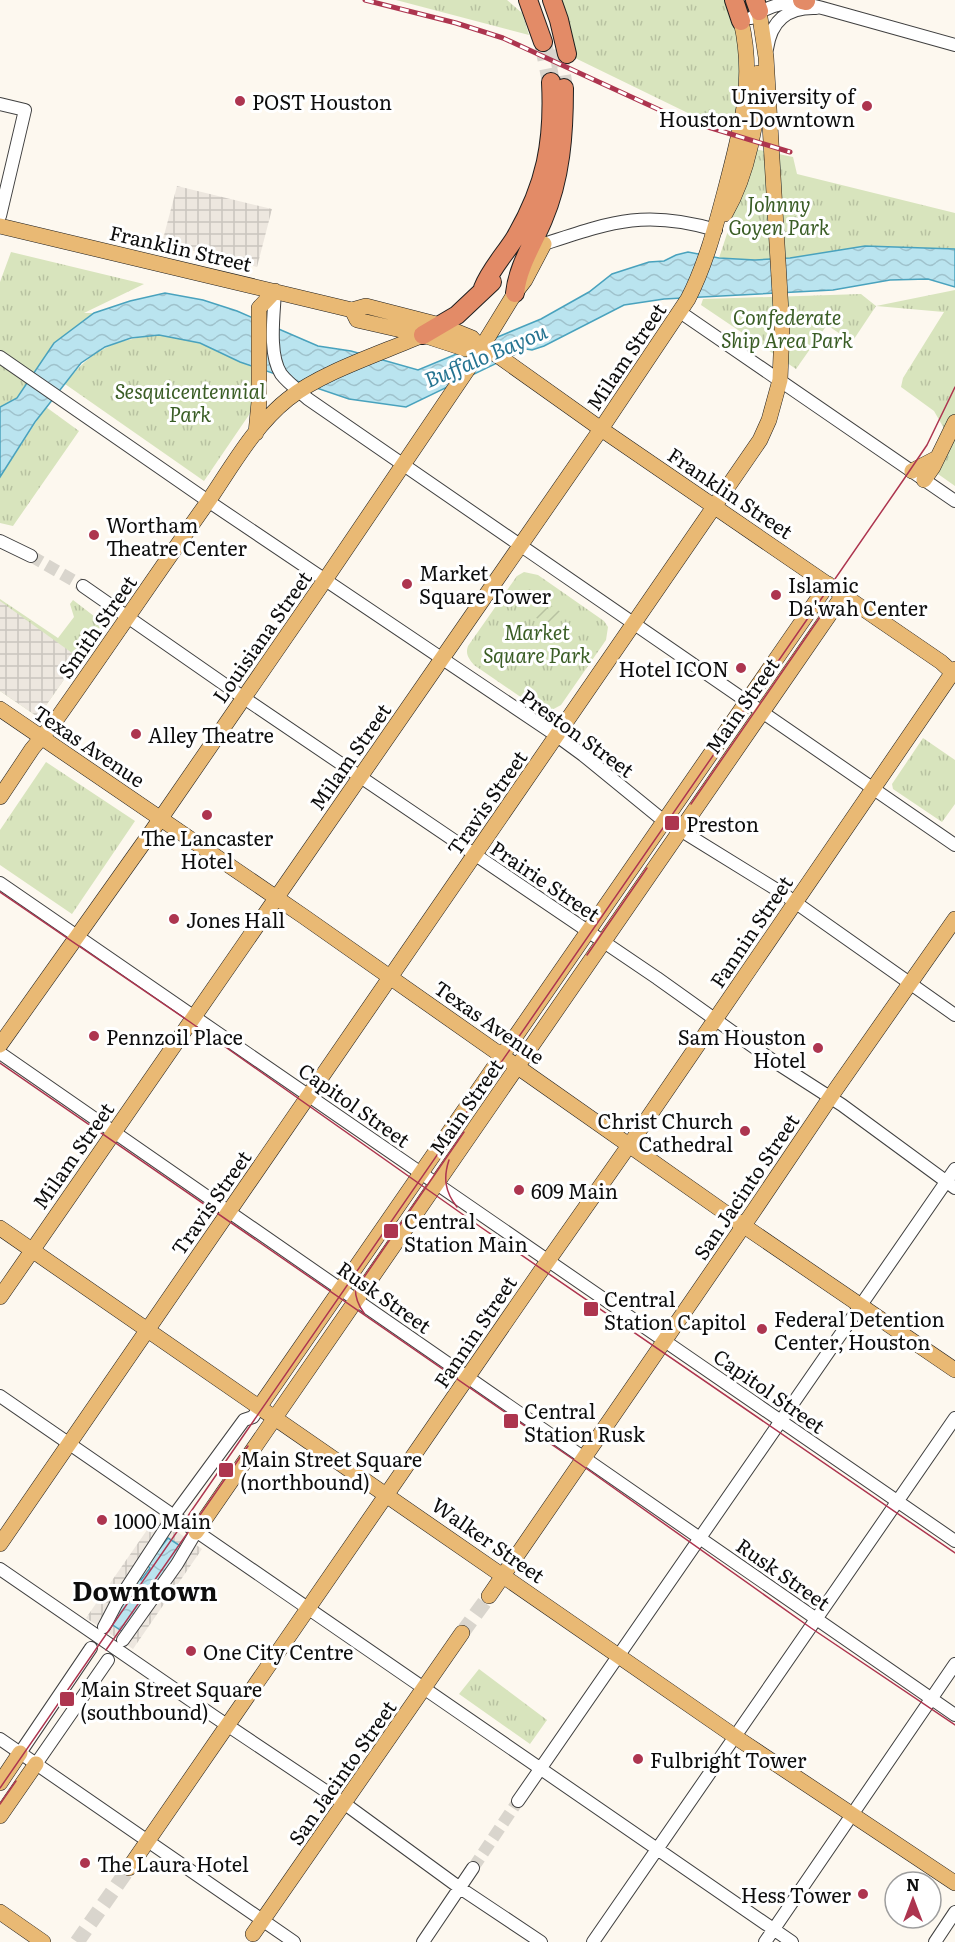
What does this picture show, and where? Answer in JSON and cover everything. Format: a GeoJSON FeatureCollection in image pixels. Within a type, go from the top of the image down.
{"type":"FeatureCollection","features":[{"type":"Feature","properties":{"kind":"highway"},"geometry":{"type":"LineString","coordinates":[[528,0],[556,48]]}},
{"type":"Feature","properties":{"kind":"highway"},"geometry":{"type":"LineString","coordinates":[[542,0],[556,48]]}},
{"type":"Feature","properties":{"kind":"highway"},"geometry":{"type":"LineString","coordinates":[[552,0],[560,20],[556,48]]}},
{"type":"Feature","properties":{"kind":"highway"},"geometry":{"type":"LineString","coordinates":[[735,0],[750,10]]}},
{"type":"Feature","properties":{"kind":"highway"},"geometry":{"type":"LineString","coordinates":[[423,334],[457,315],[484,285],[522,226],[540,189],[563,88],[574,117],[571,154],[552,228],[522,265],[517,277],[515,292]]}},
{"type":"Feature","properties":{"kind":"highway"},"geometry":{"type":"LineString","coordinates":[[484,285],[522,265]]}},
{"type":"Feature","properties":{"kind":"main road","name":"Travis Street"},"geometry":{"type":"LineString","coordinates":[[0,1544],[760,440],[776,400],[780,381],[782,329],[766,57],[750,10]]}},
{"type":"Feature","properties":{"kind":"main road","name":"Milam Street"},"geometry":{"type":"LineString","coordinates":[[0,1297],[680,312],[696,284],[713,237],[746,100],[750,10]]}},
{"type":"Feature","properties":{"kind":"main road","name":"Franklin Street"},"geometry":{"type":"LineString","coordinates":[[0,226],[352,310],[366,306],[440,325],[472,338],[481,348],[497,355],[954,672]]}},
{"type":"Feature","properties":{"kind":"main road"},"geometry":{"type":"LineString","coordinates":[[522,265],[539,242]]}},
{"type":"Feature","properties":{"kind":"main road"},"geometry":{"type":"LineString","coordinates":[[256,433],[267,310],[275,291]]}},
{"type":"Feature","properties":{"kind":"main road","name":"Louisiana Street"},"geometry":{"type":"LineString","coordinates":[[0,1045],[161,818],[325,580],[481,348],[515,292]]}},
{"type":"Feature","properties":{"kind":"main road","name":"Franklin Street"},"geometry":{"type":"LineString","coordinates":[[352,310],[357,320],[423,334],[466,349],[481,348]]}},
{"type":"Feature","properties":{"kind":"main road","name":"Smith Street"},"geometry":{"type":"LineString","coordinates":[[0,797],[256,433],[279,406],[299,391],[339,370],[423,334]]}},
{"type":"Feature","properties":{"kind":"main road"},"geometry":{"type":"LineString","coordinates":[[918,476],[938,456],[955,422]]}},
{"type":"Feature","properties":{"kind":"main road","name":"Main Street"},"geometry":{"type":"LineString","coordinates":[[260,1406],[828,584]]}},
{"type":"Feature","properties":{"kind":"main road","name":"Main Street"},"geometry":{"type":"LineString","coordinates":[[196,1532],[843,595]]}},
{"type":"Feature","properties":{"kind":"main road","name":"Fannin Street"},"geometry":{"type":"LineString","coordinates":[[129,1868],[954,672]]}},
{"type":"Feature","properties":{"kind":"main road","name":"Texas Avenue"},"geometry":{"type":"LineString","coordinates":[[0,709],[161,818],[630,1144],[744,1226],[955,1370]]}},
{"type":"Feature","properties":{"kind":"main road","name":"San Jacinto Street"},"geometry":{"type":"LineString","coordinates":[[489,1596],[830,1097],[955,919]]}},
{"type":"Feature","properties":{"kind":"main road","name":"Walker Street"},"geometry":{"type":"LineString","coordinates":[[0,1227],[735,1736],[955,1883]]}},
{"type":"Feature","properties":{"kind":"main road","name":"San Jacinto Street"},"geometry":{"type":"LineString","coordinates":[[253,1934],[462,1633]]}},
{"type":"Feature","properties":{"kind":"main road"},"geometry":{"type":"LineString","coordinates":[[0,1783],[20,1753]]}},
{"type":"Feature","properties":{"kind":"main road"},"geometry":{"type":"LineString","coordinates":[[0,1816],[36,1764]]}},
{"type":"Feature","properties":{"kind":"main road"},"geometry":{"type":"LineString","coordinates":[[0,1912],[43,1942]]}},
{"type":"Feature","properties":{"kind":"street"},"geometry":{"type":"LineString","coordinates":[[750,10],[783,0],[804,0],[826,9],[955,45]]}},
{"type":"Feature","properties":{"kind":"street"},"geometry":{"type":"LineString","coordinates":[[766,57],[773,27],[781,18],[793,11],[808,8],[826,9]]}},
{"type":"Feature","properties":{"kind":"street"},"geometry":{"type":"LineString","coordinates":[[0,104],[25,110],[0,216]]}},
{"type":"Feature","properties":{"kind":"street"},"geometry":{"type":"LineString","coordinates":[[539,242],[628,219],[660,218],[713,237]]}},
{"type":"Feature","properties":{"kind":"street"},"geometry":{"type":"LineString","coordinates":[[267,310],[275,363],[281,374],[299,391],[955,845]]}},
{"type":"Feature","properties":{"kind":"street"},"geometry":{"type":"LineString","coordinates":[[680,312],[955,501]]}},
{"type":"Feature","properties":{"kind":"street","name":"Preston Street"},"geometry":{"type":"LineString","coordinates":[[0,357],[208,501],[557,736],[664,821],[796,902],[955,1015]]}},
{"type":"Feature","properties":{"kind":"street"},"geometry":{"type":"LineString","coordinates":[[0,541],[31,556]]}},
{"type":"Feature","properties":{"kind":"street","name":"Prairie Street"},"geometry":{"type":"LineString","coordinates":[[83,586],[657,978],[772,1060],[830,1097],[950,1185]]}},
{"type":"Feature","properties":{"kind":"street","name":"Capitol Street"},"geometry":{"type":"LineString","coordinates":[[0,884],[955,1541]]}},
{"type":"Feature","properties":{"kind":"street","name":"Rusk Street"},"geometry":{"type":"LineString","coordinates":[[0,1053],[955,1715]]}},
{"type":"Feature","properties":{"kind":"street"},"geometry":{"type":"LineString","coordinates":[[518,1801],[861,1305],[950,1185],[955,1169]]}},
{"type":"Feature","properties":{"kind":"street"},"geometry":{"type":"LineString","coordinates":[[0,1396],[539,1770],[792,1942]]}},
{"type":"Feature","properties":{"kind":"street","name":"Main Street"},"geometry":{"type":"LineString","coordinates":[[178,1510],[244,1420],[253,1416],[260,1406]]}},
{"type":"Feature","properties":{"kind":"street"},"geometry":{"type":"LineString","coordinates":[[593,1942],[955,1418]]}},
{"type":"Feature","properties":{"kind":"street"},"geometry":{"type":"LineString","coordinates":[[104,1627],[116,1604],[167,1526]]}},
{"type":"Feature","properties":{"kind":"street","name":"Main Street"},"geometry":{"type":"LineString","coordinates":[[123,1640],[177,1564],[196,1532]]}},
{"type":"Feature","properties":{"kind":"street"},"geometry":{"type":"LineString","coordinates":[[0,1569],[345,1804],[460,1888],[541,1942]]}},
{"type":"Feature","properties":{"kind":"street"},"geometry":{"type":"LineString","coordinates":[[20,1753],[91,1648]]}},
{"type":"Feature","properties":{"kind":"street"},"geometry":{"type":"LineString","coordinates":[[36,1764],[108,1659]]}},
{"type":"Feature","properties":{"kind":"street"},"geometry":{"type":"LineString","coordinates":[[765,1942],[955,1664]]}},
{"type":"Feature","properties":{"kind":"street"},"geometry":{"type":"LineString","coordinates":[[0,1739],[294,1942]]}},
{"type":"Feature","properties":{"kind":"street"},"geometry":{"type":"LineString","coordinates":[[423,1942],[473,1868]]}},
{"type":"Feature","properties":{"kind":"street"},"geometry":{"type":"LineString","coordinates":[[934,1942],[955,1912]]}},
{"type":"Feature","properties":{"kind":"green space"},"geometry":{"type":"Polygon","coordinates":[[[396,0],[507,0],[522,13],[529,35],[396,0]]]}},
{"type":"Feature","properties":{"kind":"green space"},"geometry":{"type":"Polygon","coordinates":[[[556,0],[728,0],[740,43],[741,100],[732,128],[692,115],[573,57],[556,0]]]}},
{"type":"Feature","properties":{"kind":"green space","name":"Johnny Goyen Park"},"geometry":{"type":"Polygon","coordinates":[[[755,149],[793,157],[797,174],[955,213],[955,249],[865,246],[790,258],[755,260],[719,258],[755,149]]]}},
{"type":"Feature","properties":{"kind":"green space"},"geometry":{"type":"Polygon","coordinates":[[[11,252],[144,284],[84,313],[94,313],[54,343],[17,398],[0,407],[0,282],[11,252]]]}},
{"type":"Feature","properties":{"kind":"green space"},"geometry":{"type":"Polygon","coordinates":[[[955,290],[955,486],[938,474],[953,444],[934,411],[901,387],[903,378],[944,312],[876,306],[955,290]]]}},
{"type":"Feature","properties":{"kind":"green space","name":"Confederate Ship Area Park"},"geometry":{"type":"Polygon","coordinates":[[[861,294],[876,306],[852,342],[827,325],[796,369],[701,305],[703,299],[861,294]]]}},
{"type":"Feature","properties":{"kind":"green space","name":"Sesquicentennial Park"},"geometry":{"type":"Polygon","coordinates":[[[159,335],[200,343],[257,367],[253,409],[204,481],[65,384],[85,362],[106,348],[129,340],[159,335]]]}},
{"type":"Feature","properties":{"kind":"green space"},"geometry":{"type":"Polygon","coordinates":[[[46,407],[79,431],[13,526],[0,523],[0,477],[46,407]]]}},
{"type":"Feature","properties":{"kind":"green space","name":"Market Square Park"},"geometry":{"type":"Polygon","coordinates":[[[524,572],[538,575],[604,621],[608,627],[606,640],[561,705],[548,712],[541,711],[474,665],[467,654],[468,646],[517,576],[524,572]]]}},
{"type":"Feature","properties":{"kind":"green space"},"geometry":{"type":"Polygon","coordinates":[[[0,599],[58,638],[74,617],[70,604],[73,600],[103,623],[38,717],[0,691],[0,599]]]}},
{"type":"Feature","properties":{"kind":"green space"},"geometry":{"type":"Polygon","coordinates":[[[542,605],[549,610],[552,606],[565,615],[554,630],[535,617],[542,605]]]}},
{"type":"Feature","properties":{"kind":"green space"},"geometry":{"type":"Polygon","coordinates":[[[923,738],[955,760],[955,804],[942,822],[893,789],[892,784],[923,738]]]}},
{"type":"Feature","properties":{"kind":"green space"},"geometry":{"type":"Polygon","coordinates":[[[46,762],[135,821],[72,914],[0,865],[0,830],[46,762]]]}},
{"type":"Feature","properties":{"kind":"green space"},"geometry":{"type":"Polygon","coordinates":[[[479,1669],[547,1720],[530,1744],[459,1694],[479,1669]]]}},
{"type":"Feature","properties":{"kind":"shaded area"},"geometry":{"type":"Polygon","coordinates":[[[177,186],[272,209],[257,267],[162,243],[177,186]]]}},
{"type":"Feature","properties":{"kind":"shaded area"},"geometry":{"type":"Polygon","coordinates":[[[0,601],[79,658],[38,717],[0,691],[0,601]]]}},
{"type":"Feature","properties":{"kind":"shaded area"},"geometry":{"type":"Polygon","coordinates":[[[156,1517],[202,1549],[133,1649],[86,1618],[156,1517]]]}},
{"type":"Feature","properties":{"kind":"water","name":"Buffalo Bayou"},"geometry":{"type":"Polygon","coordinates":[[[865,246],[955,249],[955,287],[928,279],[890,280],[833,290],[664,299],[624,305],[544,346],[532,350],[526,349],[406,407],[349,399],[240,362],[200,343],[159,335],[131,338],[105,347],[81,363],[35,422],[0,477],[0,407],[17,398],[54,343],[94,313],[130,301],[165,293],[203,300],[237,311],[318,346],[351,351],[418,370],[541,319],[589,292],[612,274],[649,262],[664,261],[688,252],[719,258],[755,260],[790,258],[865,246]]]}},
{"type":"Feature","properties":{"kind":"water"},"geometry":{"type":"Polygon","coordinates":[[[168,1538],[182,1547],[123,1632],[110,1623],[138,1578],[141,1580],[150,1568],[147,1565],[168,1538]]]}},
{"type":"Feature","properties":{"kind":"tunnel"},"geometry":{"type":"LineString","coordinates":[[543,42],[551,82]]}},
{"type":"Feature","properties":{"kind":"tunnel"},"geometry":{"type":"LineString","coordinates":[[558,49],[564,88]]}},
{"type":"Feature","properties":{"kind":"tunnel"},"geometry":{"type":"LineString","coordinates":[[31,556],[83,586]]}},
{"type":"Feature","properties":{"kind":"tunnel"},"geometry":{"type":"LineString","coordinates":[[462,1633],[489,1596]]}},
{"type":"Feature","properties":{"kind":"tunnel"},"geometry":{"type":"LineString","coordinates":[[473,1868],[518,1801]]}},
{"type":"Feature","properties":{"kind":"tunnel"},"geometry":{"type":"LineString","coordinates":[[77,1942],[129,1868]]}},
{"type":"Feature","properties":{"kind":"tram line"},"geometry":{"type":"LineString","coordinates":[[0,1788],[904,479],[927,445],[955,387]]}},
{"type":"Feature","properties":{"kind":"tram line"},"geometry":{"type":"LineString","coordinates":[[691,804],[829,604]]}},
{"type":"Feature","properties":{"kind":"tram line"},"geometry":{"type":"LineString","coordinates":[[587,955],[647,868]]}},
{"type":"Feature","properties":{"kind":"tram line"},"geometry":{"type":"LineString","coordinates":[[0,892],[190,1022],[482,1228],[955,1553]]}},
{"type":"Feature","properties":{"kind":"tram line"},"geometry":{"type":"LineString","coordinates":[[0,1063],[580,1464],[811,1628],[955,1725]]}},
{"type":"Feature","properties":{"kind":"tram line"},"geometry":{"type":"LineString","coordinates":[[360,1283],[464,1132]]}},
{"type":"Feature","properties":{"kind":"tram line"},"geometry":{"type":"LineString","coordinates":[[449,1160],[446,1185],[457,1207]]}},
{"type":"Feature","properties":{"kind":"tram line"},"geometry":{"type":"LineString","coordinates":[[358,1274],[356,1294],[364,1313]]}},
{"type":"Feature","properties":{"kind":"tram line"},"geometry":{"type":"LineString","coordinates":[[106,1650],[248,1446]]}},
{"type":"Feature","properties":{"kind":"tram line"},"geometry":{"type":"LineString","coordinates":[[0,1804],[16,1781]]}},
{"type":"Feature","properties":{"kind":"railway"},"geometry":{"type":"LineString","coordinates":[[365,0],[456,23],[503,38],[675,117],[790,152]]}},
{"type":"Feature","properties":{"kind":"place","name":"POST Houston"},"geometry":{"type":"Point","coordinates":[240,101]}},
{"type":"Feature","properties":{"kind":"place","name":"University of Houston-Downtown"},"geometry":{"type":"Point","coordinates":[867,106]}},
{"type":"Feature","properties":{"kind":"place","name":"Wortham Theatre Center"},"geometry":{"type":"Point","coordinates":[94,535]}},
{"type":"Feature","properties":{"kind":"place","name":"Market Square Tower"},"geometry":{"type":"Point","coordinates":[407,584]}},
{"type":"Feature","properties":{"kind":"place","name":"Islamic Da'wah Center"},"geometry":{"type":"Point","coordinates":[776,595]}},
{"type":"Feature","properties":{"kind":"place","name":"Hotel ICON"},"geometry":{"type":"Point","coordinates":[741,668]}},
{"type":"Feature","properties":{"kind":"place","name":"Alley Theatre"},"geometry":{"type":"Point","coordinates":[136,734]}},
{"type":"Feature","properties":{"kind":"place","name":"The Lancaster Hotel"},"geometry":{"type":"Point","coordinates":[207,815]}},
{"type":"Feature","properties":{"kind":"place","name":"Preston"},"geometry":{"type":"Point","coordinates":[672,823]}},
{"type":"Feature","properties":{"kind":"place","name":"Jones Hall"},"geometry":{"type":"Point","coordinates":[174,919]}},
{"type":"Feature","properties":{"kind":"place","name":"Pennzoil Place"},"geometry":{"type":"Point","coordinates":[94,1036]}},
{"type":"Feature","properties":{"kind":"place","name":"Sam Houston Hotel"},"geometry":{"type":"Point","coordinates":[818,1048]}},
{"type":"Feature","properties":{"kind":"place","name":"Christ Church Cathedral"},"geometry":{"type":"Point","coordinates":[745,1131]}},
{"type":"Feature","properties":{"kind":"place","name":"609 Main"},"geometry":{"type":"Point","coordinates":[519,1190]}},
{"type":"Feature","properties":{"kind":"place","name":"Central Station Main"},"geometry":{"type":"Point","coordinates":[391,1231]}},
{"type":"Feature","properties":{"kind":"place","name":"Central Station Capitol"},"geometry":{"type":"Point","coordinates":[591,1309]}},
{"type":"Feature","properties":{"kind":"place","name":"Federal Detention Center, Houston"},"geometry":{"type":"Point","coordinates":[762,1329]}},
{"type":"Feature","properties":{"kind":"place","name":"Central Station Rusk"},"geometry":{"type":"Point","coordinates":[511,1421]}},
{"type":"Feature","properties":{"kind":"place","name":"Main Street Square (northbound)"},"geometry":{"type":"Point","coordinates":[226,1470]}},
{"type":"Feature","properties":{"kind":"place","name":"1000 Main"},"geometry":{"type":"Point","coordinates":[102,1520]}},
{"type":"Feature","properties":{"kind":"place","name":"One City Centre"},"geometry":{"type":"Point","coordinates":[191,1651]}},
{"type":"Feature","properties":{"kind":"place","name":"Main Street Square (southbound)"},"geometry":{"type":"Point","coordinates":[67,1699]}},
{"type":"Feature","properties":{"kind":"place","name":"Fulbright Tower"},"geometry":{"type":"Point","coordinates":[638,1759]}},
{"type":"Feature","properties":{"kind":"place","name":"The Laura Hotel"},"geometry":{"type":"Point","coordinates":[85,1863]}},
{"type":"Feature","properties":{"kind":"place","name":"Hess Tower"},"geometry":{"type":"Point","coordinates":[863,1894]}},
{"type":"Feature","properties":{"kind":"district","name":"Downtown"},"geometry":{"type":"Point","coordinates":[145,1589]}}]}
